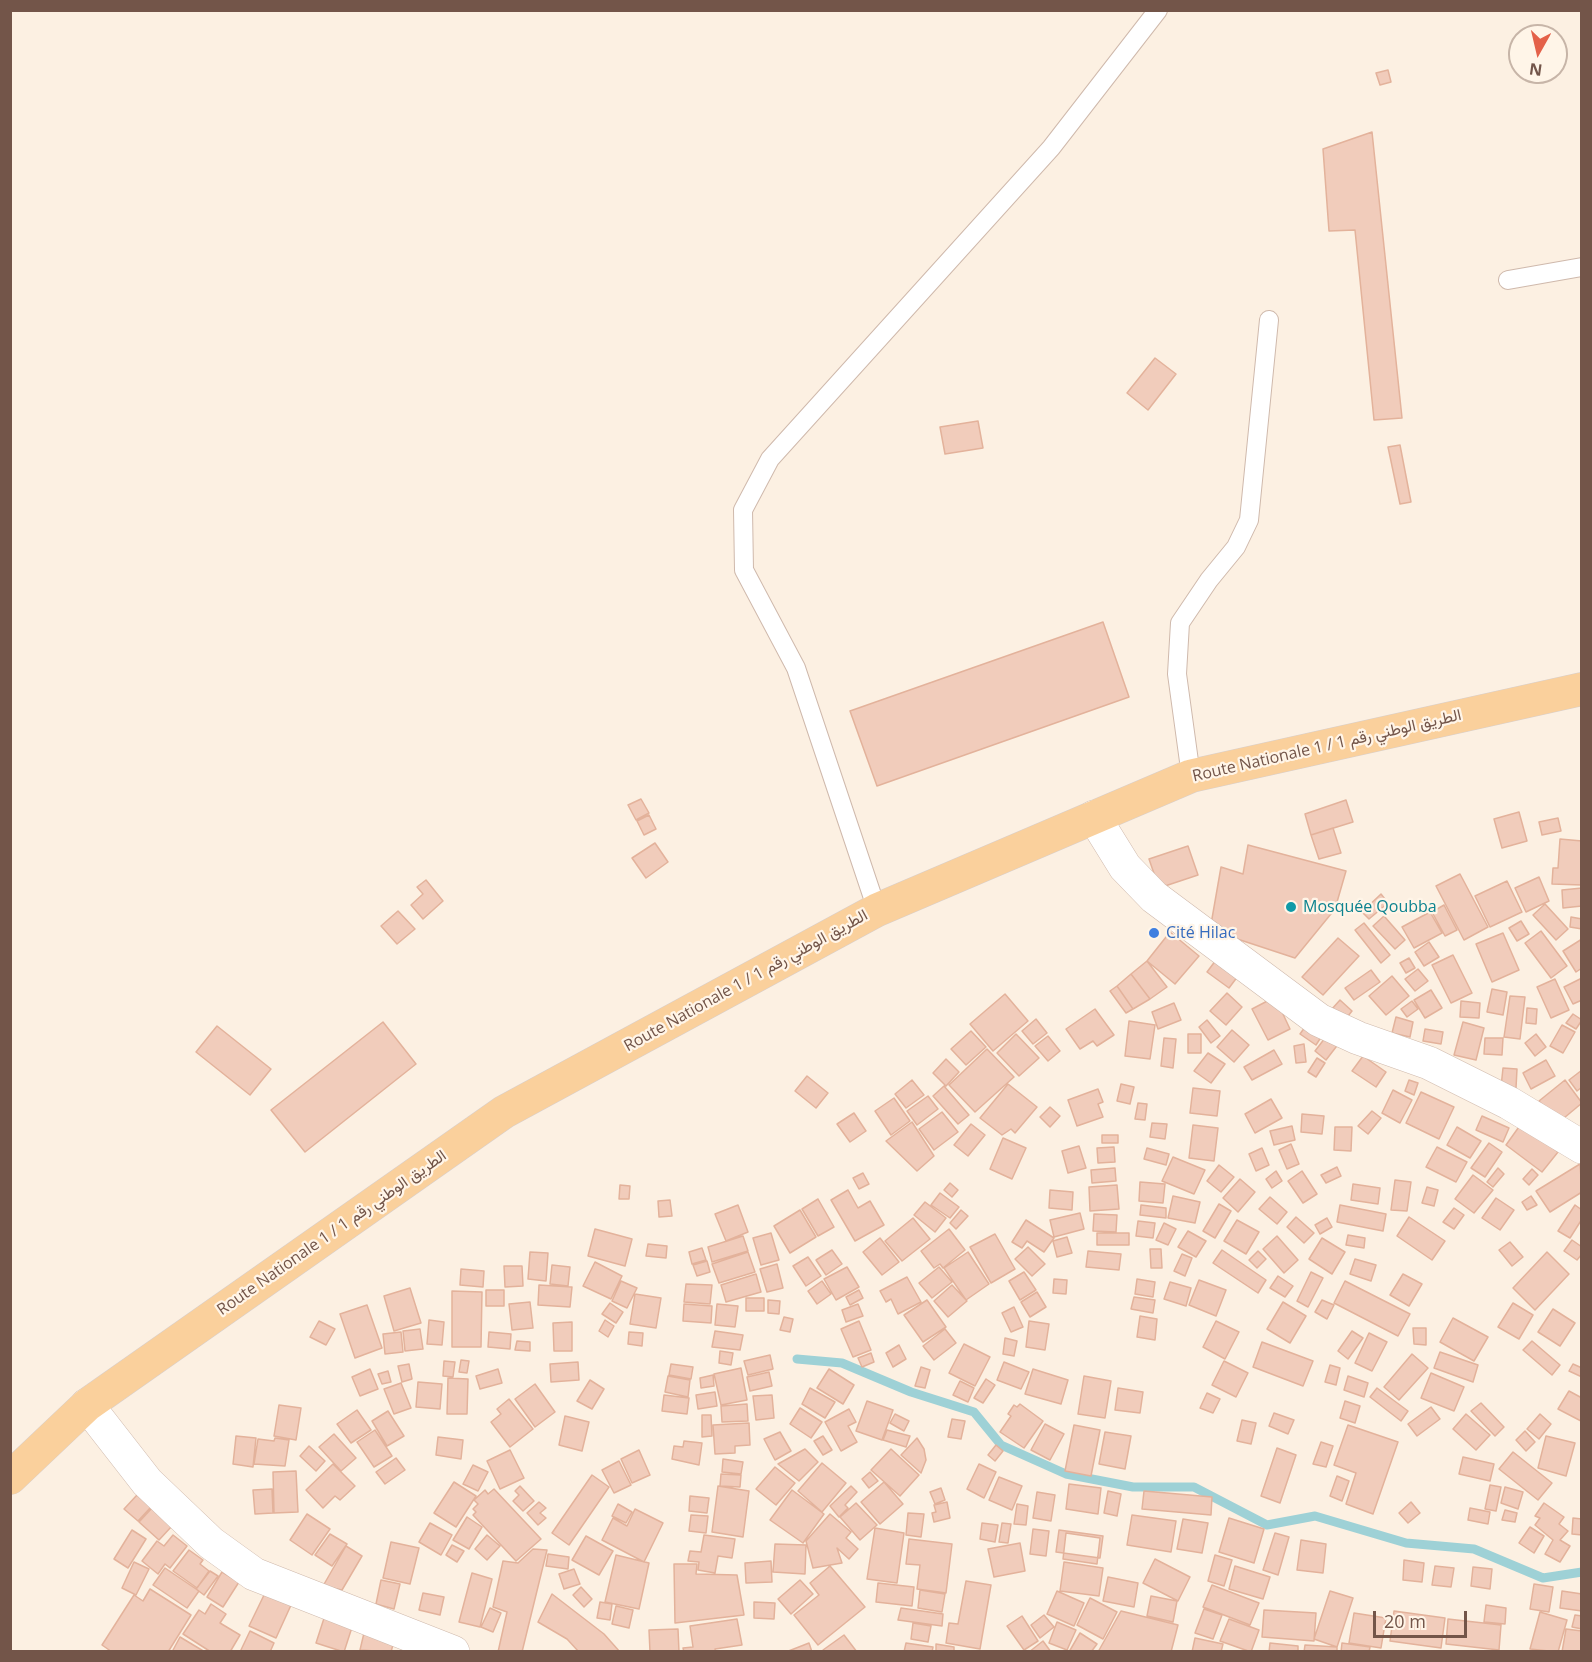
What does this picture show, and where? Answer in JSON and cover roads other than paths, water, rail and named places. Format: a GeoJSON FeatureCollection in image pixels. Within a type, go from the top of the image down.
{"type":"FeatureCollection","features":[{"type":"Feature","properties":{"kind":"main road","name":"Route Nationale 1 / الطريق الوطني رقم 1"},"geometry":{"type":"LineString","coordinates":[[10,1478],[87,1405],[504,1112],[877,910],[1191,776],[1581,689]]}},
{"type":"Feature","properties":{"kind":"street"},"geometry":{"type":"LineString","coordinates":[[1095,817],[1125,867],[1154,897],[1318,1020],[1358,1038],[1429,1063],[1509,1103],[1581,1147]]}},
{"type":"Feature","properties":{"kind":"street"},"geometry":{"type":"LineString","coordinates":[[87,1405],[147,1482],[211,1543],[254,1574],[453,1652]]}},
{"type":"Feature","properties":{"kind":"lane"},"geometry":{"type":"LineString","coordinates":[[877,910],[796,668],[744,570],[743,510],[770,459],[1051,148],[1158,10]]}},
{"type":"Feature","properties":{"kind":"lane"},"geometry":{"type":"LineString","coordinates":[[1508,280],[1581,267]]}},
{"type":"Feature","properties":{"kind":"lane"},"geometry":{"type":"LineString","coordinates":[[1191,776],[1177,674],[1180,623],[1209,580],[1236,547],[1249,520],[1269,320]]}},
{"type":"Feature","properties":{"kind":"waterway"},"geometry":{"type":"LineString","coordinates":[[797,1359],[842,1363],[911,1392],[974,1412],[1001,1445],[1066,1474],[1133,1487],[1194,1487],[1267,1525],[1315,1516],[1406,1543],[1474,1549],[1543,1578],[1582,1572]]}},
{"type":"Feature","properties":{"kind":"place","name":"Mosquée Qoubba"},"geometry":{"type":"Point","coordinates":[1291,907]}},
{"type":"Feature","properties":{"kind":"place","name":"Cité Hilac"},"geometry":{"type":"Point","coordinates":[1154,933]}}]}
